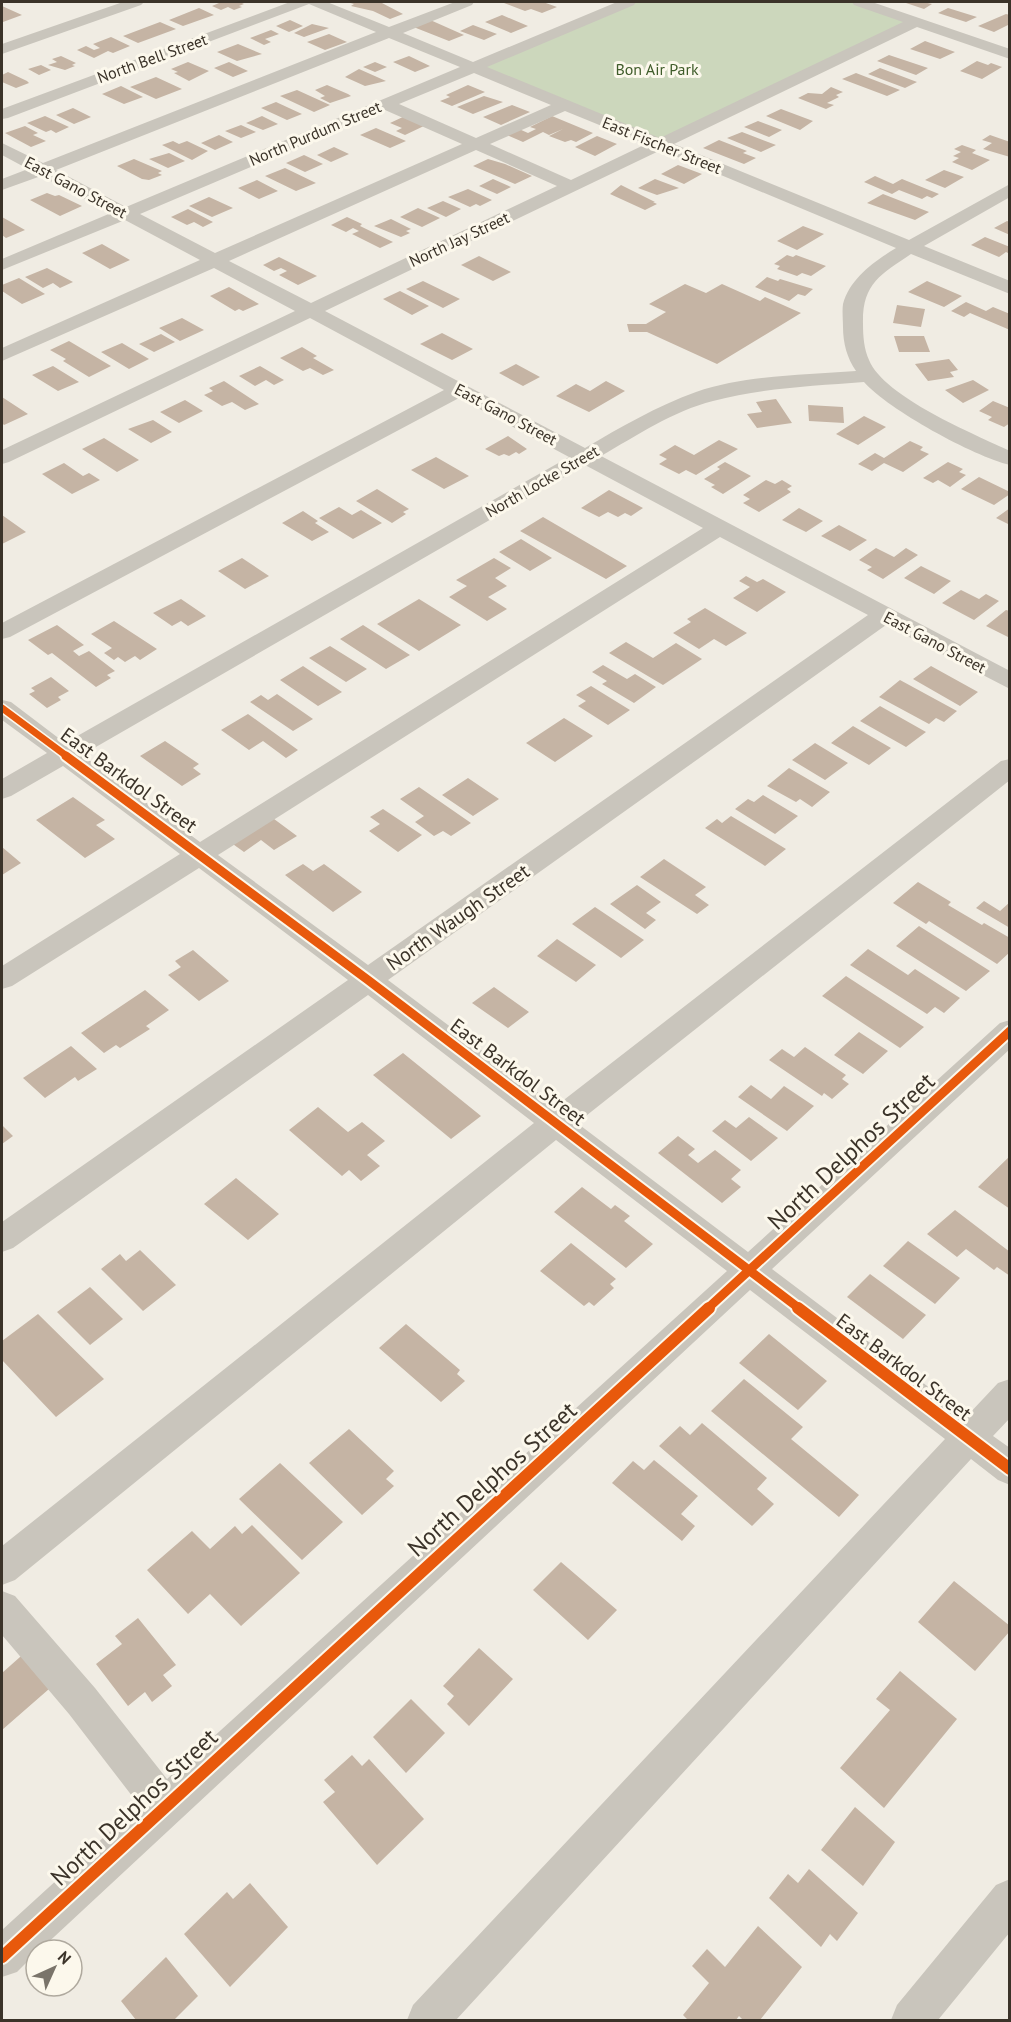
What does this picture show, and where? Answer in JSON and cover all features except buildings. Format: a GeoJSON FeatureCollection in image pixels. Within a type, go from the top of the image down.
{"type":"FeatureCollection","features":[{"type":"Feature","properties":{"kind":"street"},"geometry":{"type":"LineString","coordinates":[[2,49],[136,2]]}},
{"type":"Feature","properties":{"kind":"street","name":"North Bell Street"},"geometry":{"type":"LineString","coordinates":[[2,114],[303,2]]}},
{"type":"Feature","properties":{"kind":"street","name":"East Fischer Street"},"geometry":{"type":"LineString","coordinates":[[315,2],[1010,288]]}},
{"type":"Feature","properties":{"kind":"street"},"geometry":{"type":"LineString","coordinates":[[2,185],[467,2]]}},
{"type":"Feature","properties":{"kind":"street","name":"North Purdum Street"},"geometry":{"type":"LineString","coordinates":[[2,265],[629,2]]}},
{"type":"Feature","properties":{"kind":"street"},"geometry":{"type":"LineString","coordinates":[[860,2],[1010,54]]}},
{"type":"Feature","properties":{"kind":"street","name":"North Jay Street"},"geometry":{"type":"LineString","coordinates":[[2,458],[918,21]]}},
{"type":"Feature","properties":{"kind":"street"},"geometry":{"type":"LineString","coordinates":[[385,104],[572,186]]}},
{"type":"Feature","properties":{"kind":"street"},"geometry":{"type":"LineString","coordinates":[[2,355],[564,105]]}},
{"type":"Feature","properties":{"kind":"street","name":"East Gano Street"},"geometry":{"type":"LineString","coordinates":[[2,148],[1010,681]]}},
{"type":"Feature","properties":{"kind":"street"},"geometry":{"type":"LineString","coordinates":[[1010,189],[909,247],[879,267],[864,282],[853,304],[853,338],[860,361],[869,376],[882,390],[943,428],[1010,459]]}},
{"type":"Feature","properties":{"kind":"street","name":"North Locke Street"},"geometry":{"type":"LineString","coordinates":[[2,790],[656,416],[705,396],[764,384],[869,376]]}},
{"type":"Feature","properties":{"kind":"street"},"geometry":{"type":"LineString","coordinates":[[2,632],[459,390]]}},
{"type":"Feature","properties":{"kind":"street"},"geometry":{"type":"LineString","coordinates":[[2,979],[718,528]]}},
{"type":"Feature","properties":{"kind":"street","name":"North Waugh Street"},"geometry":{"type":"LineString","coordinates":[[2,1239],[884,615]]}},
{"type":"Feature","properties":{"kind":"street","name":"East Barkdol Street"},"geometry":{"type":"LineString","coordinates":[[2,708],[368,980],[1010,1469]]}},
{"type":"Feature","properties":{"kind":"street"},"geometry":{"type":"LineString","coordinates":[[2,1568],[556,1124],[1010,767]]}},
{"type":"Feature","properties":{"kind":"street","name":"North Delphos Street"},"geometry":{"type":"LineString","coordinates":[[2,1957],[1010,1031]]}},
{"type":"Feature","properties":{"kind":"street"},"geometry":{"type":"LineString","coordinates":[[428,2020],[841,1573],[1010,1394]]}},
{"type":"Feature","properties":{"kind":"street"},"geometry":{"type":"LineString","coordinates":[[2,1608],[82,1701],[164,1806]]}},
{"type":"Feature","properties":{"kind":"street"},"geometry":{"type":"LineString","coordinates":[[912,2020],[1010,1899]]}},
{"type":"Feature","properties":{"kind":"green space","name":"Bon Air Park"},"geometry":{"type":"Polygon","coordinates":[[[629,2],[859,2],[918,21],[659,144],[473,66],[629,2]]]}},
{"type":"Feature","properties":{"kind":"cycle path"},"geometry":{"type":"LineString","coordinates":[[2,708],[368,980],[1010,1469]]}},
{"type":"Feature","properties":{"kind":"cycle path"},"geometry":{"type":"LineString","coordinates":[[2,1957],[1010,1031]]}}]}
